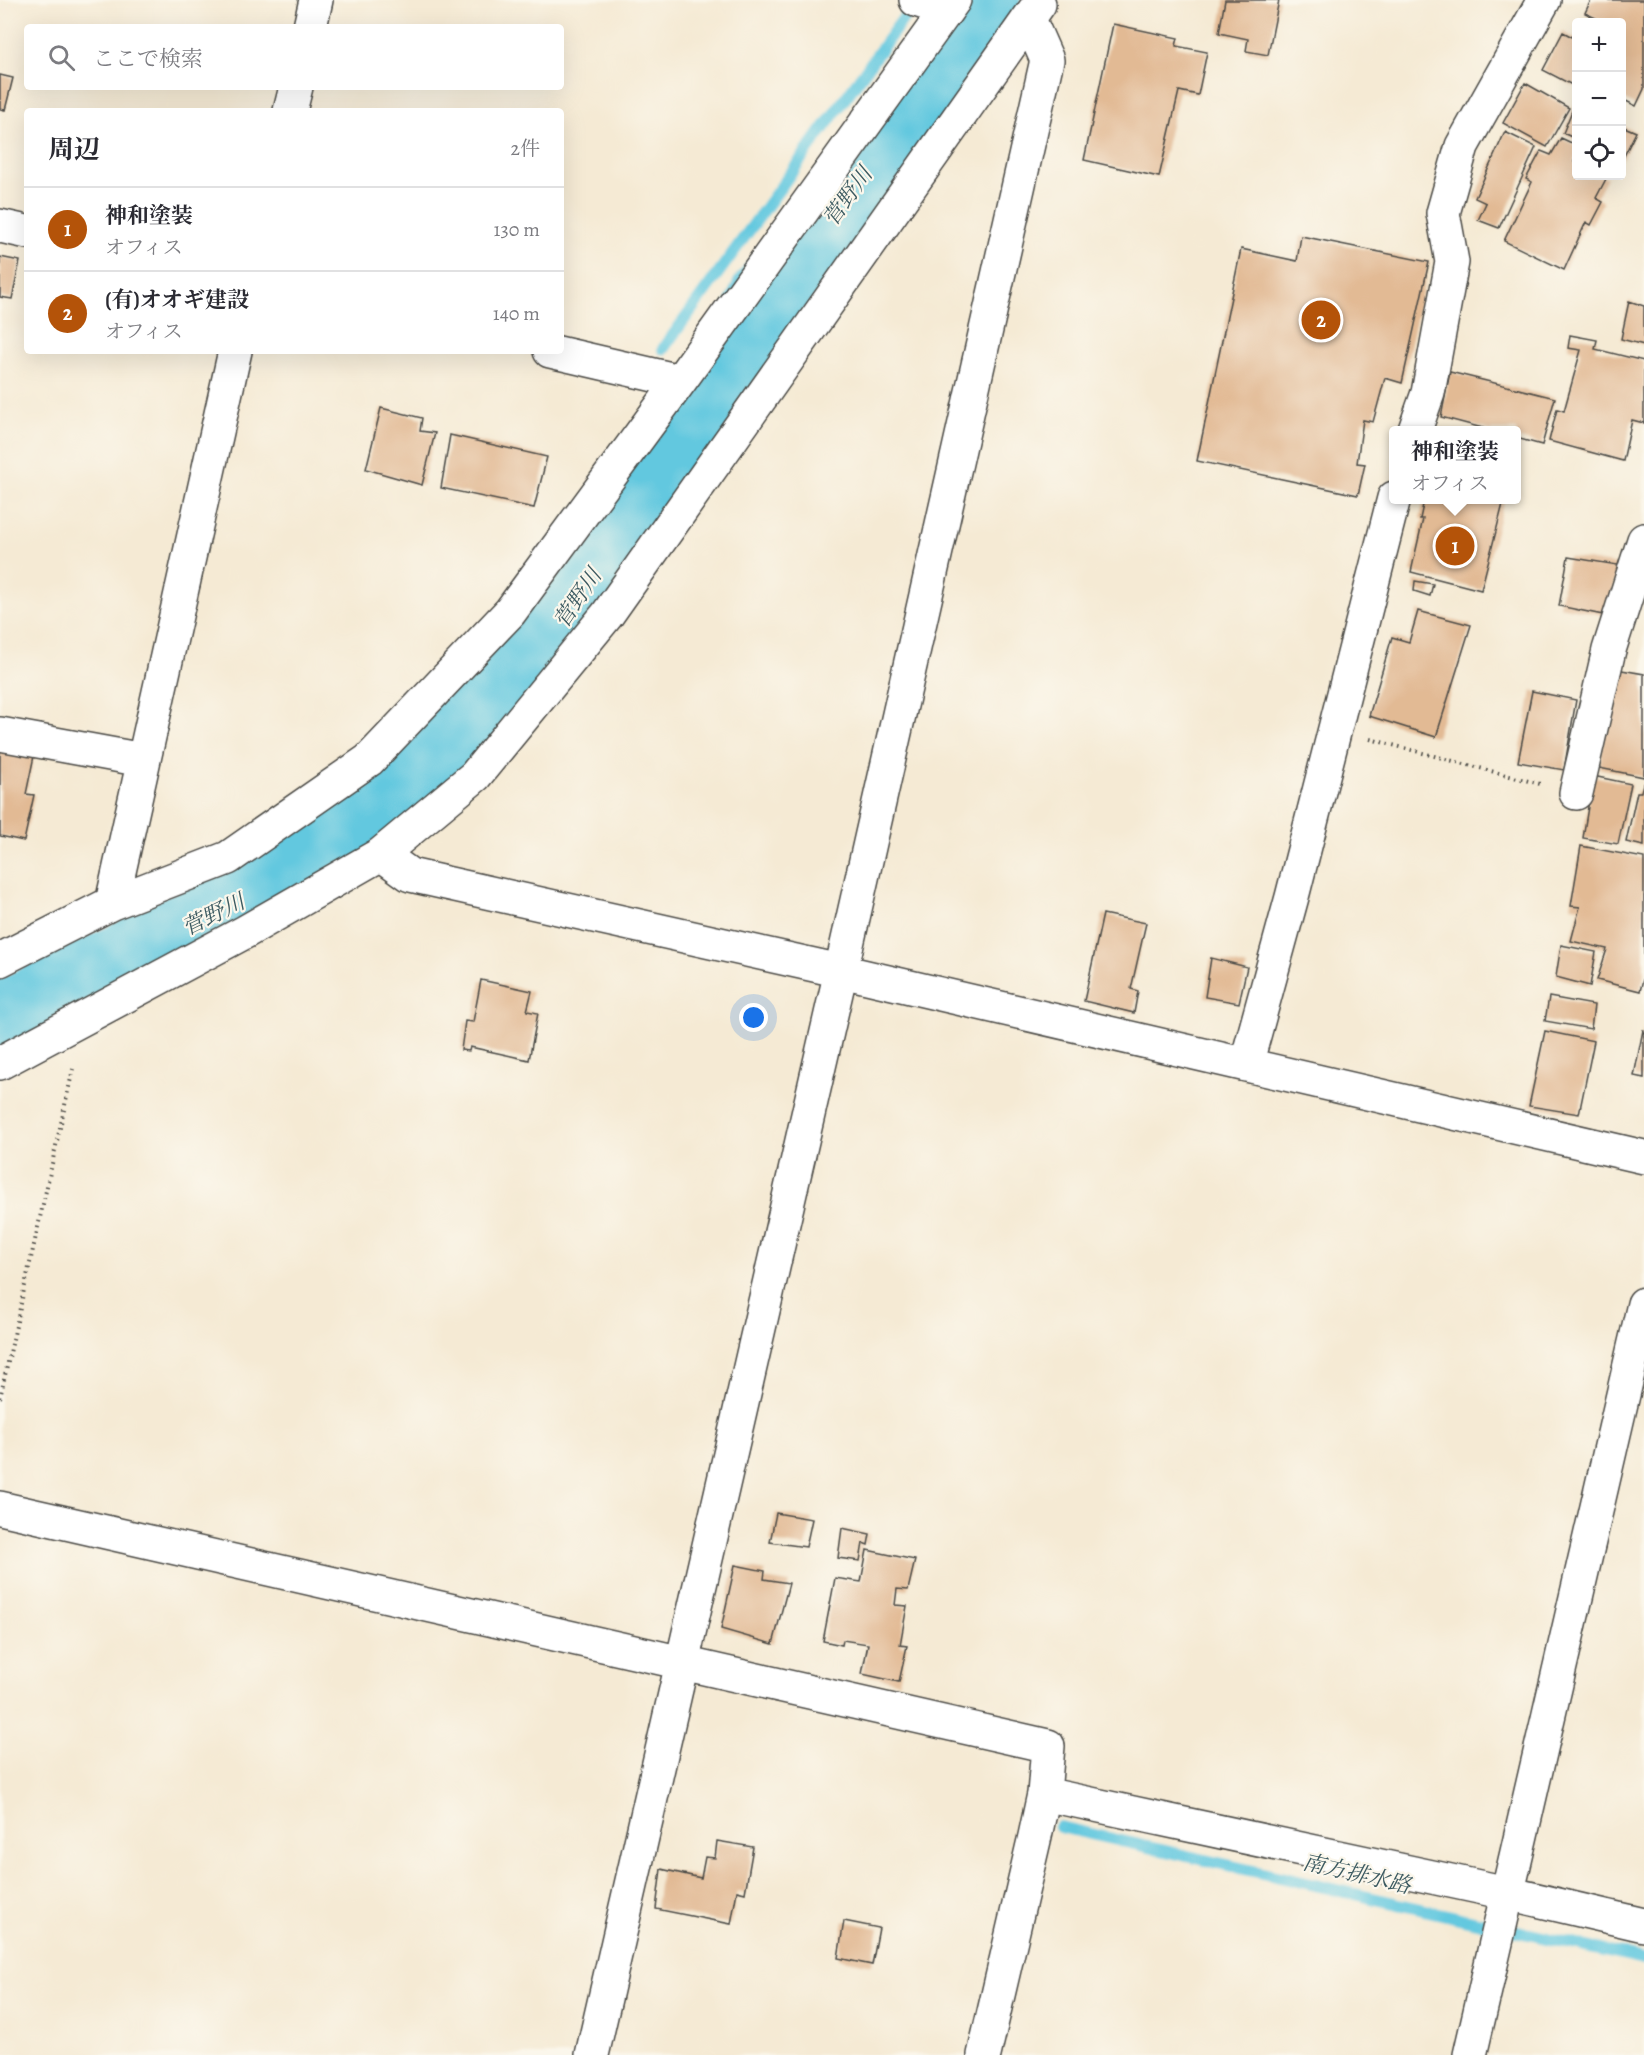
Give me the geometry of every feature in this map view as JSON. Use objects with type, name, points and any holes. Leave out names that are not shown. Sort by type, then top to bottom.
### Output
[{"type":"street","points":[[311,24],[316,0]]},
{"type":"street","points":[[1416,426],[1428,393],[1452,262],[1443,213],[1462,146],[1545,0]]},
{"type":"street","points":[[0,960],[112,903],[228,858],[369,760],[510,612],[680,381],[940,5]]},
{"type":"street","points":[[0,1063],[245,932],[381,855],[475,776],[607,615],[1035,9]]},
{"type":"street","points":[[592,2055],[1047,60],[1035,9]]},
{"type":"street","points":[[291,108],[295,90]]},
{"type":"street","points":[[0,226],[24,231]]},
{"type":"street","points":[[112,903],[235,354]]},
{"type":"street","points":[[563,354],[680,381]]},
{"type":"street","points":[[1246,1065],[1392,504]]},
{"type":"street","points":[[1576,793],[1609,650],[1644,540]]},
{"type":"street","points":[[0,734],[143,760]]},
{"type":"street","points":[[381,855],[410,875],[841,971],[1644,1158]]},
{"type":"street","points":[[1470,2055],[1644,1304]]},
{"type":"street","points":[[0,1508],[1048,1746],[1044,1794],[984,2055]]},
{"type":"street","points":[[1044,1794],[1506,1896],[1644,1924]]},
{"type":"path","points":[[1335,730],[1576,793]]},
{"type":"path","points":[[0,1398],[73,1068],[52,1035]]},
{"type":"building","points":[[1225,0],[1279,0],[1268,55],[1246,51],[1248,39],[1219,33]]},
{"type":"building","points":[[1591,0],[1643,0],[1644,89],[1636,106],[1626,101],[1626,18],[1596,18],[1585,13]]},
{"type":"building","points":[[1113,24],[1178,38],[1176,46],[1207,52],[1198,95],[1179,91],[1159,177],[1084,160]]},
{"type":"building","points":[[1563,32],[1572,37],[1572,85],[1543,70]]},
{"type":"building","points":[[0,75],[13,78],[5,110],[0,109]]},
{"type":"building","points":[[1525,83],[1569,108],[1547,147],[1503,123]]},
{"type":"building","points":[[1572,111],[1572,137],[1563,133]]},
{"type":"building","points":[[1626,128],[1636,132],[1626,152]]},
{"type":"building","points":[[1505,132],[1536,147],[1499,228],[1478,220],[1486,203],[1475,198]]},
{"type":"building","points":[[1561,138],[1572,143],[1572,180],[1605,180],[1596,198],[1603,202],[1591,225],[1586,222],[1564,270],[1504,241],[1532,182],[1526,179],[1541,151],[1551,155]]},
{"type":"building","points":[[1301,236],[1429,262],[1402,383],[1385,378],[1373,422],[1363,420],[1357,463],[1365,464],[1358,495],[1197,461],[1241,249],[1297,261]]},
{"type":"building","points":[[0,257],[20,261],[12,299],[0,297]]},
{"type":"building","points":[[1629,301],[1644,306],[1644,345],[1621,339]]},
{"type":"building","points":[[1570,335],[1597,340],[1595,349],[1644,361],[1644,423],[1632,420],[1623,461],[1549,441],[1557,409],[1564,411],[1581,350],[1568,348]]},
{"type":"building","points":[[1450,372],[1555,398],[1542,445],[1521,439],[1521,426],[1475,426],[1441,417]]},
{"type":"building","points":[[381,408],[422,418],[420,431],[435,433],[422,485],[366,469]]},
{"type":"building","points":[[450,435],[547,457],[534,508],[441,488]]},
{"type":"building","points":[[1423,504],[1503,504],[1481,590],[1411,572],[1423,519],[1420,519]]},
{"type":"building","points":[[1568,557],[1618,565],[1608,616],[1559,606]]},
{"type":"building","points":[[1415,581],[1433,584],[1430,596],[1414,591]]},
{"type":"building","points":[[1418,611],[1471,625],[1436,737],[1369,716],[1392,637],[1409,642]]},
{"type":"building","points":[[1616,669],[1644,674],[1644,777],[1599,768]]},
{"type":"building","points":[[1532,691],[1576,700],[1564,770],[1518,762]]},
{"type":"building","points":[[0,750],[34,756],[26,794],[34,795],[24,841],[0,836]]},
{"type":"building","points":[[1593,776],[1631,784],[1618,844],[1583,838]]},
{"type":"building","points":[[1643,784],[1644,846],[1626,842],[1637,792],[1641,792]]},
{"type":"building","points":[[1581,846],[1644,858],[1644,976],[1640,991],[1597,980],[1607,949],[1571,941],[1580,907],[1571,906]]},
{"type":"building","points":[[1103,914],[1146,923],[1131,989],[1138,991],[1134,1013],[1084,1001]]},
{"type":"building","points":[[1561,945],[1596,952],[1590,986],[1556,977]]},
{"type":"building","points":[[1211,958],[1247,967],[1239,1003],[1205,997]]},
{"type":"building","points":[[481,980],[532,991],[527,1011],[538,1013],[529,1060],[470,1047],[469,1051],[461,1050],[465,1021],[473,1022]]},
{"type":"building","points":[[1549,997],[1594,1005],[1591,1029],[1545,1021]]},
{"type":"building","points":[[1644,1030],[1644,1078],[1634,1076]]},
{"type":"building","points":[[1545,1031],[1594,1041],[1579,1114],[1529,1106]]},
{"type":"building","points":[[776,1513],[812,1519],[806,1547],[770,1542]]},
{"type":"building","points":[[842,1528],[870,1534],[868,1545],[863,1543],[860,1561],[838,1558]]},
{"type":"building","points":[[867,1550],[915,1560],[908,1590],[897,1589],[895,1605],[907,1606],[900,1645],[907,1646],[899,1682],[862,1674],[868,1644],[843,1640],[842,1645],[823,1641],[835,1578],[861,1582]]},
{"type":"building","points":[[735,1565],[765,1571],[764,1579],[789,1583],[773,1644],[721,1629]]},
{"type":"building","points":[[717,1841],[753,1847],[745,1893],[737,1891],[731,1924],[656,1909],[661,1869],[701,1878],[705,1857],[715,1858]]},
{"type":"building","points":[[844,1921],[879,1928],[872,1965],[838,1958]]},
{"type":"waterway","name":"菅野川","points":[[0,1020],[265,888],[506,691],[560,625],[749,340],[768,295],[841,207],[983,0]]},
{"type":"waterway","points":[[663,349],[916,1]]},
{"type":"waterway","name":"南方排水路","points":[[1060,1827],[1644,1960]]},
{"type":"place","name":"(有)オオギ建設","points":[[1321,320]]},
{"type":"place","name":"神和塗装","points":[[1455,546]]}]
